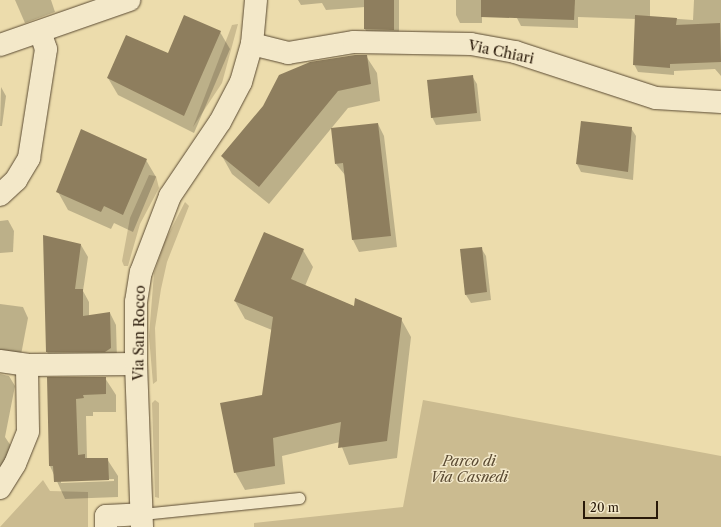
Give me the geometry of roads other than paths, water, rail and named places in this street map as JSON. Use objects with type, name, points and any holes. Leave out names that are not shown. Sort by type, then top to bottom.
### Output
[{"type":"street","points":[[0,45],[129,0]]},
{"type":"street","name":"Via San Rocco","points":[[142,521],[136,364],[136,302],[149,243],[170,196],[232,102],[252,44],[256,0]]},
{"type":"street","points":[[0,195],[16,180],[29,158],[46,49],[40,32]]},
{"type":"street","name":"Via Chiari","points":[[252,44],[288,53],[354,42],[471,44],[515,52],[656,98],[721,102]]},
{"type":"street","points":[[0,361],[27,366],[136,364]]},
{"type":"street","points":[[0,488],[15,464],[28,431],[27,366]]},
{"type":"street","points":[[106,527],[106,516],[142,521]]},
{"type":"lane","points":[[142,521],[299,498]]},
{"type":"park label","name":"Parco di Via Casnedi","points":[[469,470]]}]
